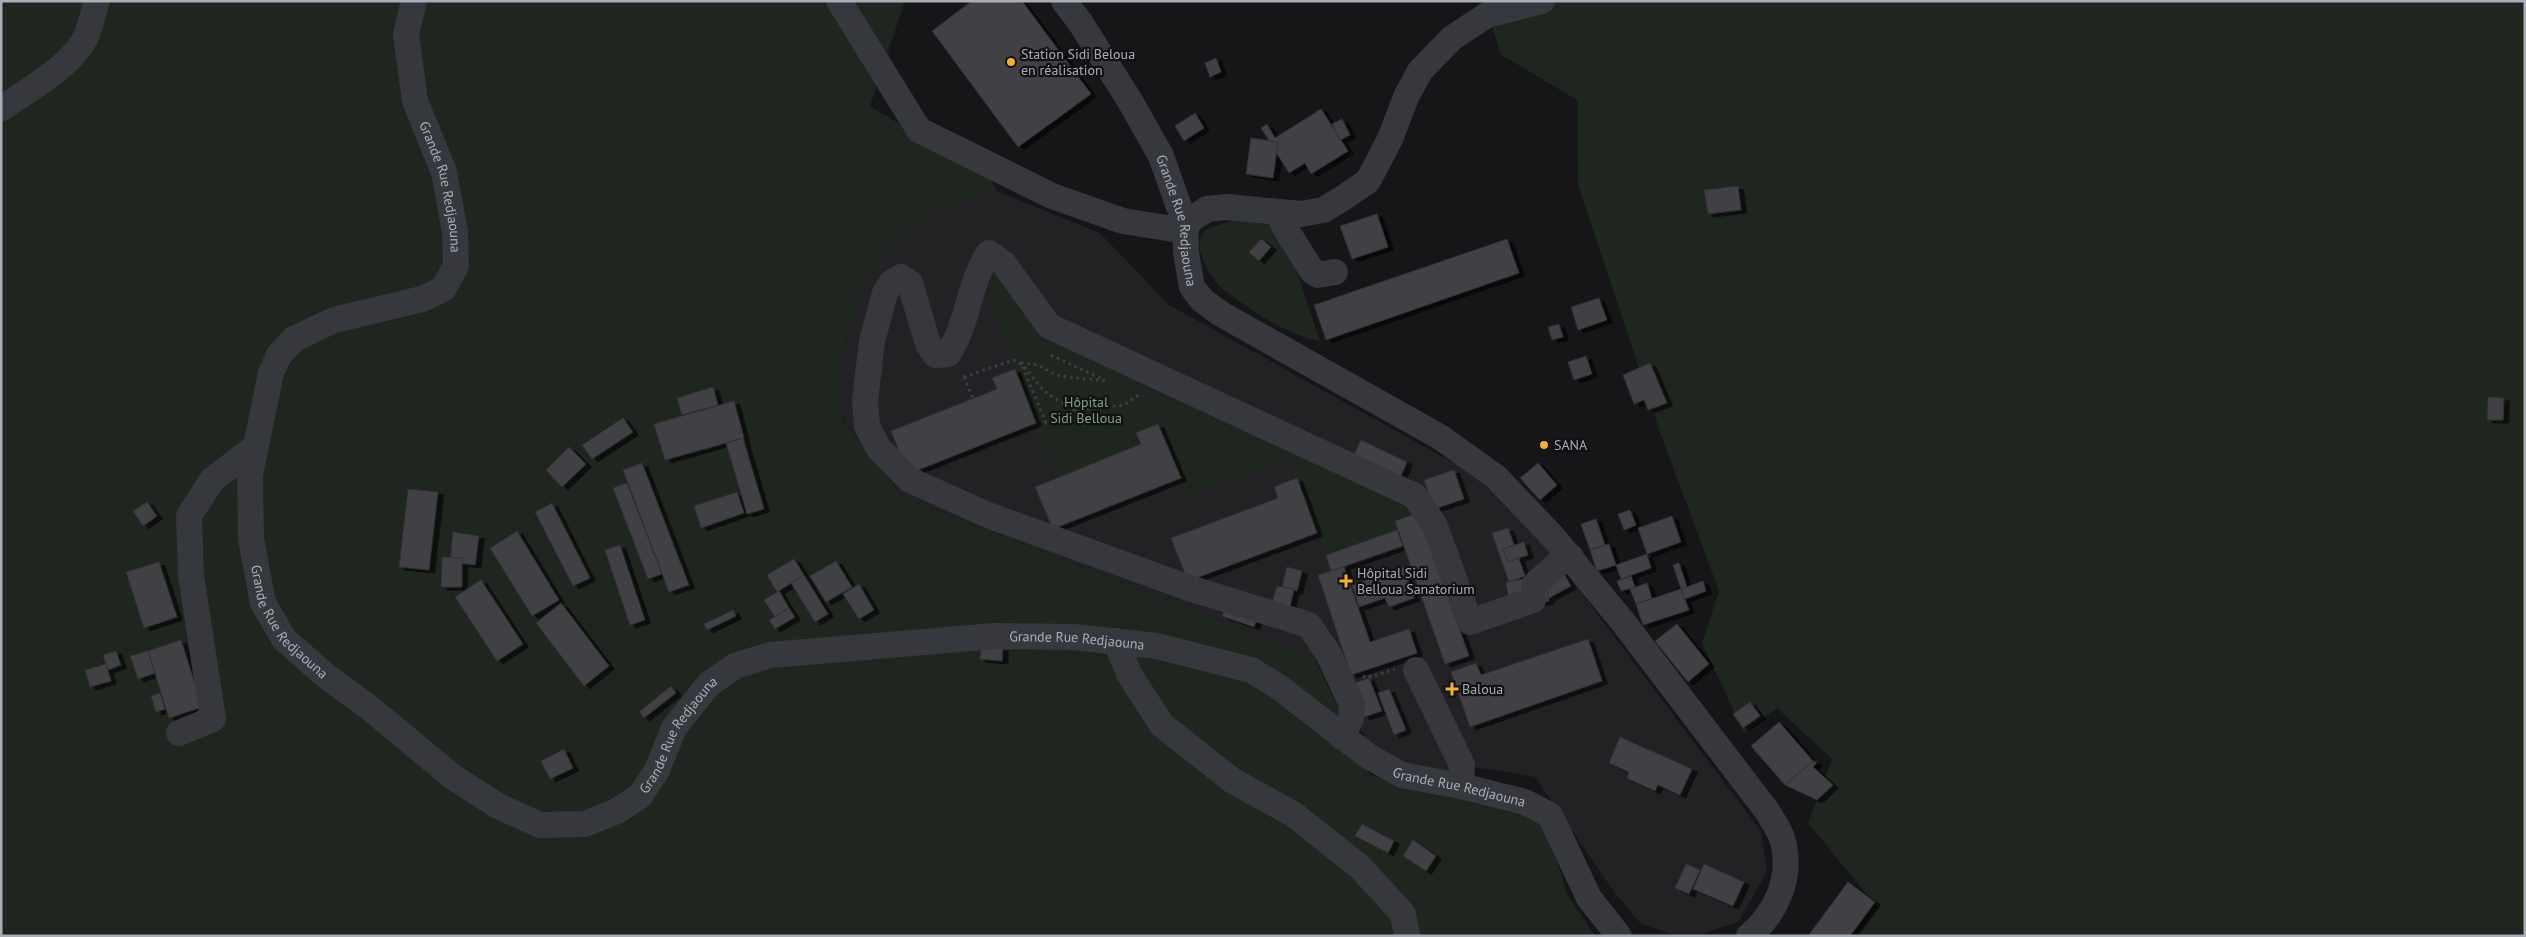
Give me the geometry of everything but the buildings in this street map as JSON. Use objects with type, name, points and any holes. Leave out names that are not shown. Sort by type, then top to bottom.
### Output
[{"type":"street","points":[[1,109],[70,58],[83,43],[97,1]]},
{"type":"street","name":"Grande Rue Redjaouna","points":[[414,1],[406,34],[415,101],[444,172],[455,232],[456,266],[443,289],[422,299],[334,320],[294,339],[279,355],[271,373],[250,475],[250,539],[263,603],[284,639],[326,676],[371,709],[453,777],[498,806],[540,825],[585,824],[617,811],[640,796],[657,770],[674,728],[709,684],[735,666],[770,655],[995,636],[1073,637],[1157,646],[1251,670],[1279,687],[1368,756],[1402,775],[1461,786],[1525,802],[1550,815],[1589,898],[1620,936]]},
{"type":"street","points":[[839,1],[919,130],[1052,196],[1123,221],[1186,228],[1207,209],[1227,207],[1301,214],[1323,210],[1368,181],[1390,139],[1406,96],[1420,70],[1452,38],[1487,15],[1542,1]]},
{"type":"street","name":"Grande Rue Redjaouna","points":[[1064,1],[1080,22],[1125,93],[1161,156],[1186,228],[1186,253],[1192,286],[1202,300],[1220,314],[1440,437],[1496,477],[1570,557],[1623,622],[1777,827],[1784,846],[1782,890],[1768,916],[1749,936]]},
{"type":"street","points":[[1279,213],[1284,226],[1304,255],[1312,271],[1318,275],[1335,272]]},
{"type":"street","points":[[1342,737],[1351,718],[1352,705],[1328,652],[1309,625],[1189,588],[988,515],[910,480],[879,449],[867,426],[865,402],[872,341],[884,293],[892,282],[901,277],[910,283],[928,344],[936,355],[948,354],[958,339],[979,267],[989,253],[1004,264],[1049,326],[1414,496],[1434,524],[1470,622],[1533,593],[1559,563],[1570,557]]},
{"type":"street","points":[[179,734],[213,719],[191,575],[189,516],[212,480],[256,446]]},
{"type":"street","points":[[1116,641],[1129,674],[1162,726],[1233,781],[1293,814],[1360,867],[1403,914],[1408,936]]},
{"type":"street","points":[[1405,665],[1462,765],[1461,786]]},
{"type":"path","points":[[948,354],[964,377],[973,399]]},
{"type":"path","points":[[964,377],[1013,360],[1038,365],[1062,376],[1115,382]]},
{"type":"path","points":[[1021,363],[1046,423],[1074,410],[1124,405],[1140,396],[1145,383],[1168,381]]},
{"type":"path","points":[[1021,363],[1030,376],[1046,392],[1074,410]]},
{"type":"path","points":[[1368,675],[1371,677],[1405,665]]},
{"type":"shaded area","name":"Hôpital Sidi Belloua Sanatorium","points":[[997,191],[1100,233],[1169,305],[1490,483],[1559,563],[1761,831],[1767,872],[1738,922],[1695,936],[1679,936],[1641,924],[1612,889],[1535,777],[1462,765],[1449,774],[1404,765],[1372,747],[1314,657],[904,498],[842,418],[842,356],[862,285],[900,232],[945,206]]},
{"type":"green space","points":[[1,1],[905,1],[870,106],[990,178],[997,191],[945,206],[900,232],[862,285],[842,356],[842,419],[904,498],[1314,657],[1370,775],[1544,819],[1567,894],[1595,936],[1,936]]},
{"type":"green space","points":[[1485,1],[2525,1],[2525,936],[1856,936],[1877,907],[1808,823],[1832,759],[1777,708],[1744,733],[1702,643],[1719,591],[1661,435],[1578,184],[1577,100],[1500,54]]},
{"type":"green space","points":[[1240,218],[1276,221],[1294,263],[1320,341],[1293,333],[1268,320],[1221,288],[1209,272],[1200,252],[1201,235],[1206,229]]},
{"type":"green space","name":"Hôpital Sidi Belloua","points":[[995,276],[1125,371],[1131,383],[1145,390],[1158,422],[1153,392],[1410,501],[1416,511],[1395,521],[1397,530],[1326,555],[1297,478],[1286,462],[1188,495],[1158,424],[1137,433],[1141,444],[1054,479],[989,297]]},
{"type":"place","name":"Station Sidi Beloua en réalisation","points":[[1011,62]]},
{"type":"place","name":"SANA","points":[[1544,445]]},
{"type":"place","name":"Hôpital Sidi Belloua Sanatorium","points":[[1346,581]]},
{"type":"place","name":"Baloua","points":[[1452,689]]}]
